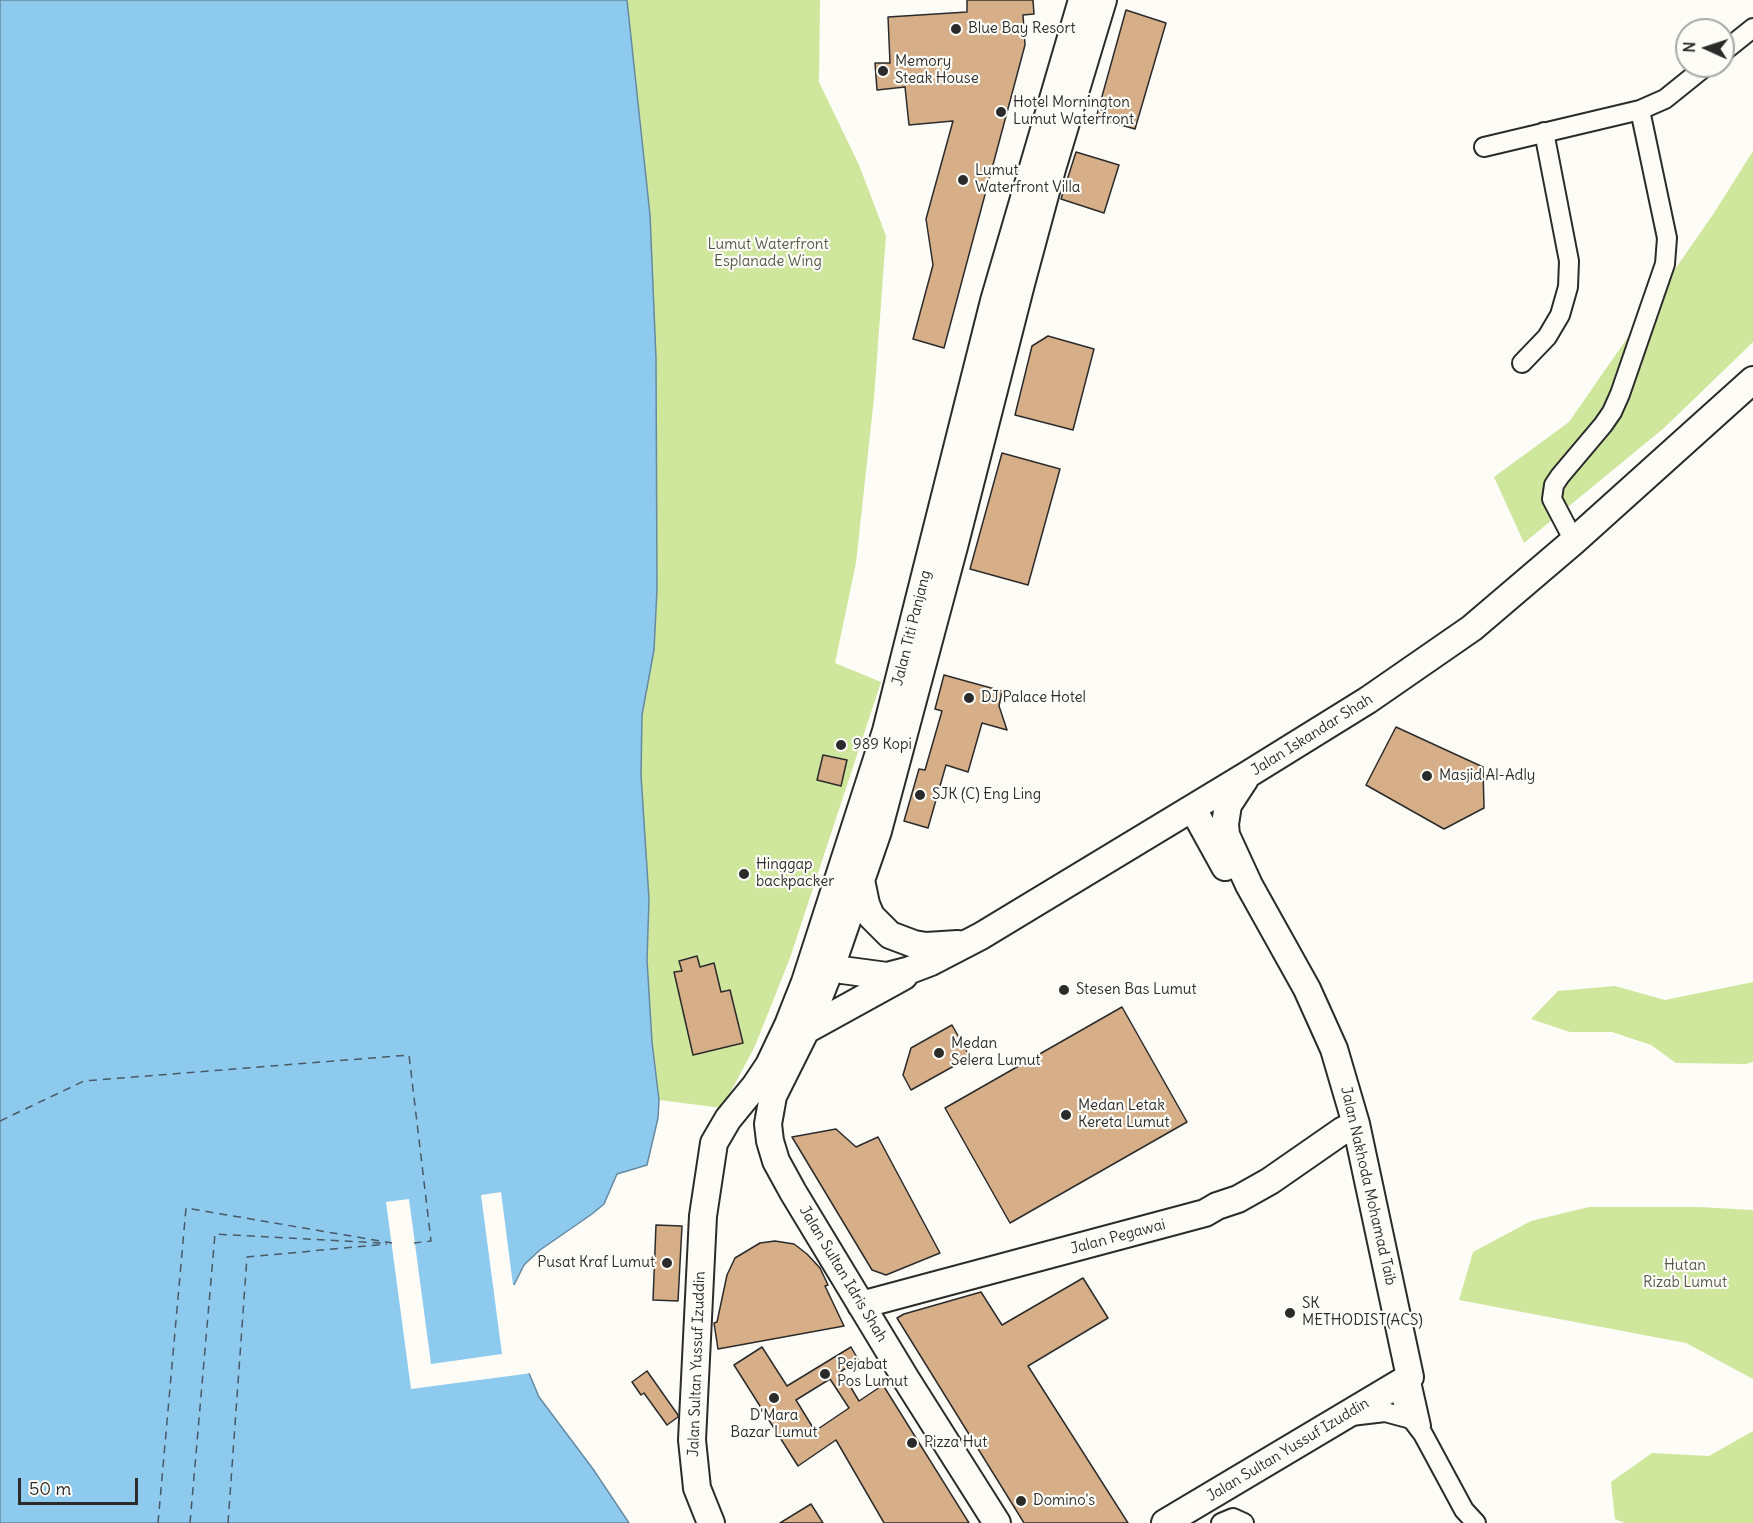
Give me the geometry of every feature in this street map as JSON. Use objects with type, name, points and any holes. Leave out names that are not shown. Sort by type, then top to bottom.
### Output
[{"type":"street","name":"Jalan Titi Panjang","points":[[702,1237],[714,1143],[769,1065],[822,963],[861,880],[878,831],[903,738],[972,433],[994,301],[1082,0]]},
{"type":"street","name":"Jalan Titi Panjang","points":[[783,1075],[806,1030],[822,963],[886,731],[972,433],[1102,0]]},
{"type":"street","points":[[1735,42],[1753,28]]},
{"type":"street","points":[[1484,147],[1640,110],[1665,99],[1691,78]]},
{"type":"street","points":[[1574,541],[1552,499],[1554,485],[1612,412],[1665,264],[1666,237],[1640,110]]},
{"type":"street","points":[[1522,363],[1547,337],[1560,315],[1568,286],[1569,261],[1544,132]]},
{"type":"street","name":"Jalan Iskandar Shah","points":[[822,963],[863,974],[887,976],[931,962],[967,944],[1193,809],[1434,655],[1472,628],[1574,541],[1753,380]]},
{"type":"street","name":"Jalan Nakhoda Mohamad Taib","points":[[1247,775],[1228,805],[1226,835],[1244,875],[1307,989],[1334,1049],[1404,1380]]},
{"type":"street","name":"Jalan Nakhoda Mohamad Taib","points":[[1193,809],[1295,996],[1312,1032],[1349,1127]]},
{"type":"street","points":[[1154,833],[1187,835],[1202,841],[1217,852]]},
{"type":"street","points":[[861,880],[871,916],[890,935],[914,945],[967,944]]},
{"type":"street","points":[[806,1030],[931,962]]},
{"type":"street","name":"Jalan Sultan Idris Shah","points":[[783,1075],[769,1110],[770,1141],[776,1161],[861,1305],[997,1523]]},
{"type":"street","name":"Jalan Pegawai","points":[[861,1305],[1205,1213],[1217,1206],[1239,1199],[1270,1181],[1349,1127]]},
{"type":"street","points":[[719,1133],[746,1129],[770,1141]]},
{"type":"street","name":"Jalan Sultan Yussuf Izuddin","points":[[702,1237],[692,1448],[698,1488],[711,1523]]},
{"type":"street","points":[[1404,1380],[1402,1401],[1423,1434],[1464,1510],[1476,1523]]},
{"type":"street","points":[[1404,1380],[1423,1434]]},
{"type":"street","name":"Jalan Sultan Yussuf Izuddin","points":[[1165,1523],[1404,1380]]},
{"type":"street","points":[[1341,1418],[1384,1412],[1412,1419]]},
{"type":"street","points":[[1221,1523],[1233,1518],[1244,1523]]},
{"type":"green space","name":"Lumut Waterfront Esplanade Wing","points":[[627,0],[820,0],[819,82],[859,165],[886,236],[874,398],[856,563],[835,663],[881,682],[790,958],[755,1046],[722,1108],[659,1100],[652,1042],[647,960],[649,899],[641,775],[642,715],[654,650],[657,589],[656,358],[650,215]]},
{"type":"green space","points":[[1753,151],[1753,342],[1664,428],[1524,543],[1494,477],[1569,422],[1714,213]]},
{"type":"green space","points":[[1753,982],[1753,1062],[1746,1064],[1676,1063],[1651,1045],[1612,1032],[1570,1032],[1531,1019],[1558,991],[1615,986],[1665,1000]]},
{"type":"green space","name":"Hutan Rizab Lumut","points":[[1589,1207],[1699,1207],[1753,1210],[1753,1379],[1686,1343],[1459,1300],[1473,1252],[1531,1221]]},
{"type":"green space","points":[[1753,1431],[1753,1523],[1625,1523],[1615,1519],[1611,1482],[1652,1453],[1709,1456]]},
{"type":"water","points":[[0,0],[627,0],[650,215],[656,358],[657,589],[654,650],[642,715],[641,775],[649,899],[647,960],[652,1042],[659,1100],[658,1118],[647,1165],[617,1174],[604,1204],[540,1250],[524,1265],[514,1285],[523,1359],[539,1397],[593,1469],[629,1523],[0,1523]]},
{"type":"pier","points":[[501,1192],[513,1285],[517,1285],[526,1358],[532,1373],[411,1389],[386,1202],[409,1199],[431,1364],[502,1354],[481,1195]]},
{"type":"building","name":"Lumut Waterfront Villa","points":[[967,0],[1033,0],[1034,14],[1023,15],[1025,45],[944,348],[913,339],[933,265],[926,219],[953,121],[909,125],[905,87],[877,90],[875,63],[890,63],[888,17],[967,12]]},
{"type":"building","points":[[1126,10],[1166,23],[1135,129],[1096,118]]},
{"type":"building","points":[[1076,152],[1119,165],[1104,213],[1061,199]]},
{"type":"building","points":[[1048,336],[1094,349],[1073,430],[1015,415],[1032,346]]},
{"type":"building","points":[[1002,453],[1060,469],[1028,585],[970,569]]},
{"type":"building","points":[[944,675],[1002,691],[999,706],[1007,730],[982,723],[968,772],[946,765],[928,828],[904,821],[919,769],[925,770],[942,711],[935,709]]},
{"type":"building","name":"Masjid Al-Adly","points":[[1396,727],[1483,767],[1484,808],[1444,829],[1366,785]]},
{"type":"building","points":[[823,755],[847,760],[841,786],[817,780]]},
{"type":"building","points":[[697,956],[700,967],[714,963],[721,992],[730,990],[743,1043],[693,1055],[674,972],[682,971],[679,961]]},
{"type":"building","name":"Medan Letak Kereta Lumut","points":[[1122,1007],[1187,1122],[1010,1223],[945,1108]]},
{"type":"building","name":"Medan Selera Lumut","points":[[952,1025],[970,1057],[911,1090],[903,1075],[911,1048]]},
{"type":"building","points":[[836,1129],[856,1147],[878,1137],[940,1253],[886,1275],[872,1270],[792,1137]]},
{"type":"building","name":"Pusat Kraf Lumut","points":[[656,1225],[682,1226],[678,1301],[653,1300]]},
{"type":"building","points":[[775,1241],[794,1244],[820,1268],[828,1285],[825,1286],[844,1326],[718,1349],[714,1323],[717,1322],[727,1275],[735,1258],[760,1243]]},
{"type":"building","points":[[1083,1278],[1108,1318],[1028,1366],[1128,1523],[1024,1523],[897,1318],[981,1292],[1002,1325]]},
{"type":"building","points":[[762,1347],[787,1386],[851,1347],[859,1361],[841,1371],[859,1401],[883,1385],[969,1523],[884,1523],[836,1440],[798,1466],[734,1365]],"holes":[[[830,1379],[849,1408],[815,1431],[796,1400]]]},
{"type":"building","points":[[647,1371],[678,1415],[667,1425],[644,1393],[641,1395],[632,1382]]},
{"type":"building","points":[[811,1504],[823,1523],[780,1523]]},
{"type":"ferry route","points":[[0,1121],[84,1081],[409,1055],[431,1241],[414,1243]]},
{"type":"ferry route","points":[[158,1523],[186,1208],[392,1243]]},
{"type":"ferry route","points":[[190,1523],[215,1234],[382,1243]]},
{"type":"ferry route","points":[[228,1523],[247,1257],[387,1244]]},
{"type":"place","name":"Blue Bay Resort","points":[[956,29]]},
{"type":"place","name":"Memory Steak House","points":[[883,71]]},
{"type":"place","name":"Hotel Mornington Lumut Waterfront","points":[[1001,112]]},
{"type":"place","name":"Lumut Waterfront Villa","points":[[963,180]]},
{"type":"place","name":"DJ Palace Hotel","points":[[969,698]]},
{"type":"place","name":"989 Kopi","points":[[841,745]]},
{"type":"place","name":"Masjid Al-Adly","points":[[1427,776]]},
{"type":"place","name":"SJK (C) Eng Ling","points":[[920,795]]},
{"type":"place","name":"Hinggap backpacker","points":[[744,874]]},
{"type":"place","name":"Stesen Bas Lumut","points":[[1064,990]]},
{"type":"place","name":"Medan Selera Lumut","points":[[939,1053]]},
{"type":"place","name":"Medan Letak Kereta Lumut","points":[[1066,1115]]},
{"type":"place","name":"Pusat Kraf Lumut","points":[[667,1263]]},
{"type":"place","name":"SK METHODIST(ACS)","points":[[1290,1313]]},
{"type":"place","name":"Pejabat Pos Lumut","points":[[825,1374]]},
{"type":"place","name":"D'Mara Bazar Lumut","points":[[774,1398]]},
{"type":"place","name":"Pizza Hut","points":[[912,1443]]},
{"type":"place","name":"Domino's","points":[[1021,1501]]}]
